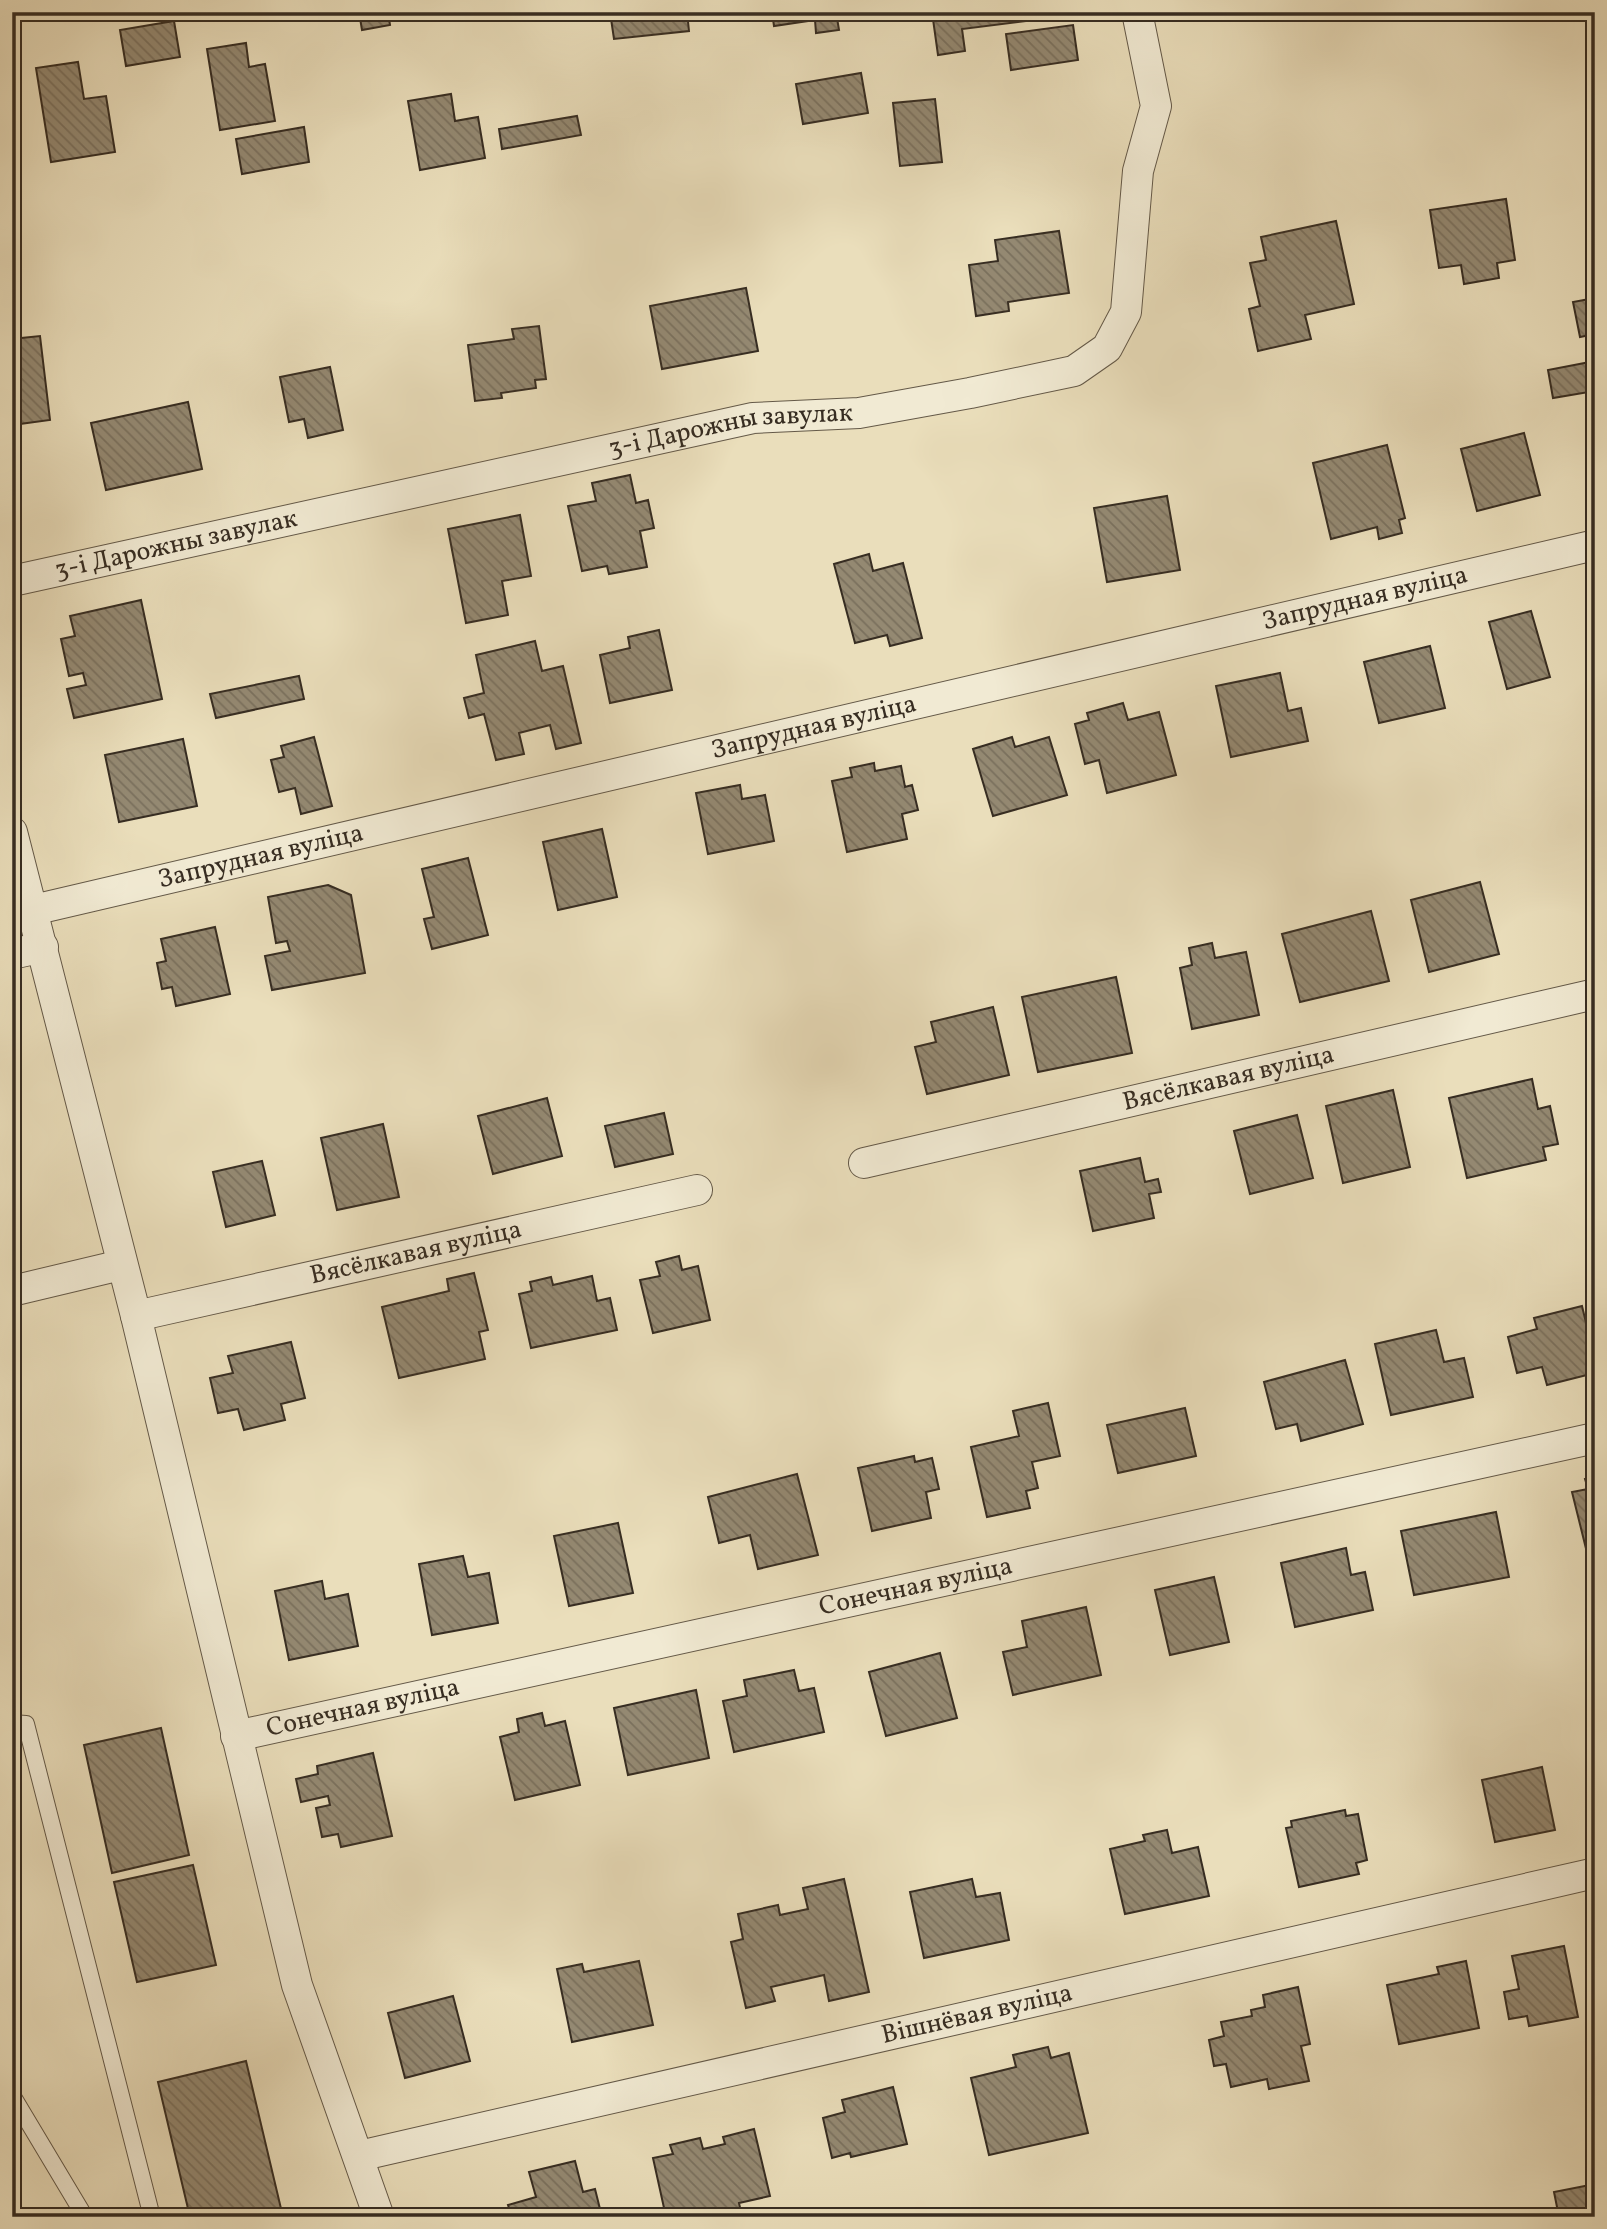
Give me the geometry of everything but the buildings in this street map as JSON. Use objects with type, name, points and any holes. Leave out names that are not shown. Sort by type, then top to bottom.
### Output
[{"type":"street","name":"3-і Дарожны завулак","points":[[12,581],[752,418],[859,413],[1074,371],[1107,348],[1126,312],[1130,290],[1138,171],[1156,106],[1137,12]]},
{"type":"street","name":"Запрудная вуліца","points":[[33,910],[1595,545]]},
{"type":"street","points":[[12,832],[136,1316],[297,1985],[379,2217]]},
{"type":"street","points":[[12,954],[43,947]]},
{"type":"street","name":"Вясёлкавая вуліца","points":[[864,1163],[1595,993]]},
{"type":"street","name":"Вясёлкавая вуліца","points":[[136,1316],[696,1190]]},
{"type":"street","points":[[12,1291],[121,1265]]},
{"type":"street","name":"Сонечная вуліца","points":[[236,1736],[1595,1438]]},
{"type":"street","name":"Вішнёвая вуліца","points":[[359,2156],[1595,1873]]},
{"type":"lane","points":[[12,1723],[26,1724],[152,2217]]},
{"type":"lane","points":[[12,2095],[85,2217]]}]
